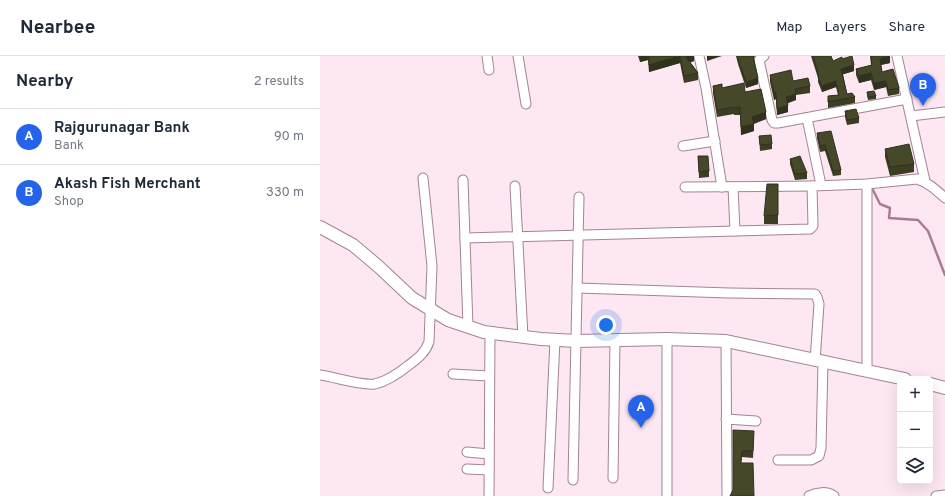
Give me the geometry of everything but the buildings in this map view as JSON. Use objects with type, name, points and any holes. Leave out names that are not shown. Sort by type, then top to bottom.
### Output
[{"type":"street","points":[[487,56],[489,70]]},
{"type":"street","points":[[518,56],[526,104]]},
{"type":"street","points":[[699,56],[722,187]]},
{"type":"street","points":[[764,56],[759,60],[772,120],[774,123],[907,99]]},
{"type":"street","points":[[897,56],[925,181]]},
{"type":"street","points":[[911,116],[945,112]]},
{"type":"street","points":[[465,238],[810,229],[813,226],[816,186],[807,118]]},
{"type":"street","points":[[683,146],[714,141]]},
{"type":"street","points":[[320,375],[373,384],[386,380],[400,372],[423,353],[426,348],[428,342],[432,266],[423,178]]},
{"type":"street","points":[[685,187],[816,186],[868,184],[917,179],[925,181],[945,198]]},
{"type":"street","points":[[463,180],[468,327]]},
{"type":"street","points":[[868,184],[868,371]]},
{"type":"street","points":[[515,186],[523,337]]},
{"type":"street","points":[[733,186],[735,232]]},
{"type":"street","points":[[572,480],[579,197]]},
{"type":"street","points":[[320,227],[353,245],[412,298],[448,320],[468,327],[523,337],[555,340],[615,341],[668,339],[726,341],[819,362],[897,377]]},
{"type":"street","points":[[577,288],[729,294],[815,294],[818,297],[819,304],[821,448],[819,456],[811,460],[778,460]]},
{"type":"street","points":[[489,496],[490,332]]},
{"type":"street","points":[[667,496],[668,339]]},
{"type":"street","points":[[548,488],[555,340]]},
{"type":"street","points":[[613,478],[615,341]]},
{"type":"street","points":[[726,341],[727,496]]},
{"type":"street","points":[[453,374],[489,376]]},
{"type":"street","points":[[933,385],[945,388]]},
{"type":"street","points":[[726,419],[756,421]]},
{"type":"street","points":[[467,452],[489,454]]},
{"type":"street","points":[[467,469],[489,470]]},
{"type":"street","points":[[810,496],[820,493],[830,493],[834,496]]},
{"type":"street","points":[[936,496],[945,495]]},
{"type":"waterway","points":[[873,190],[880,204],[890,208],[889,218],[918,220],[928,231],[945,275]]},
{"type":"place","name":"Akash Fish Merchant","points":[[923,106]]},
{"type":"place","name":"Rajgurunagar Bank","points":[[641,428]]}]
